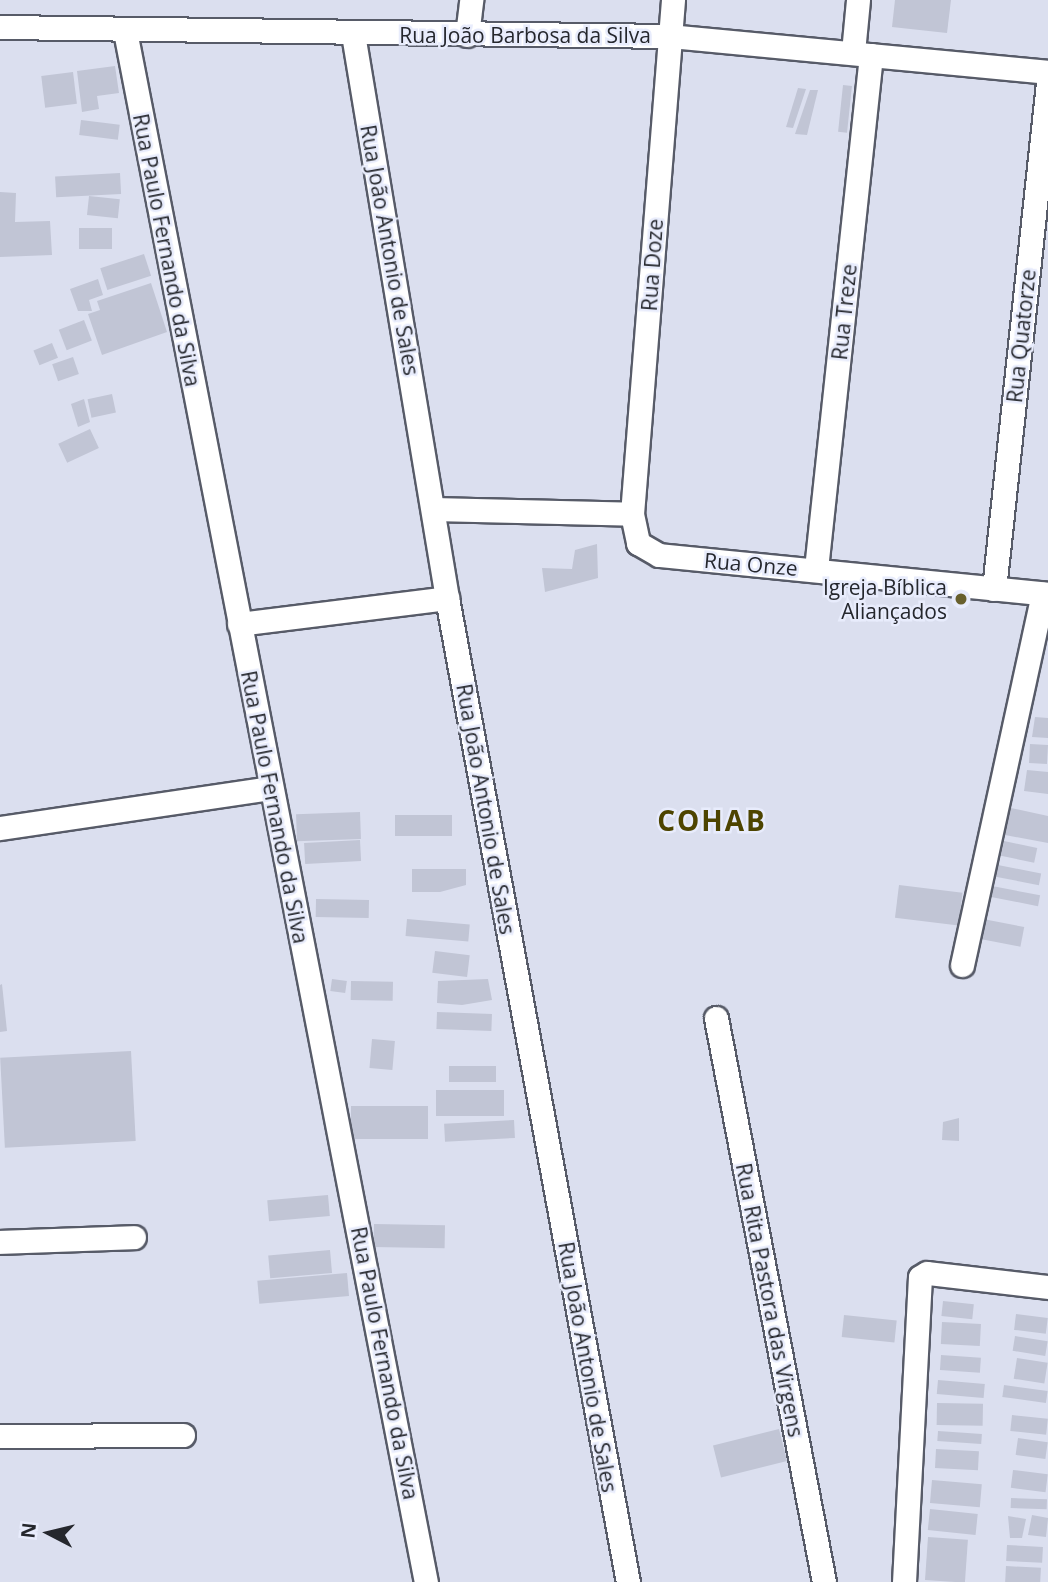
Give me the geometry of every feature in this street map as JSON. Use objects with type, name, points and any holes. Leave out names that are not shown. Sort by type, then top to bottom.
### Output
[{"type":"street","points":[[467,36],[471,0]]},
{"type":"street","name":"Rua Doze","points":[[632,522],[673,0]]},
{"type":"street","name":"Rua Treze","points":[[816,569],[862,53],[858,0]]},
{"type":"street","name":"Rua João Barbosa da Silva","points":[[0,27],[467,36],[669,36],[1048,72]]},
{"type":"street","name":"Rua Paulo Fernando da Silva","points":[[125,31],[270,788],[339,1120],[426,1582]]},
{"type":"street","name":"Rua João Antonio de Sales","points":[[353,34],[447,598],[628,1582]]},
{"type":"street","name":"Rua Quatorze","points":[[994,589],[1048,83]]},
{"type":"street","points":[[434,509],[632,522]]},
{"type":"street","name":"Rua Onze","points":[[632,522],[638,543],[659,555],[1046,594]]},
{"type":"street","points":[[962,965],[1046,594]]},
{"type":"street","points":[[239,624],[447,598]]},
{"type":"street","points":[[0,828],[270,788]]},
{"type":"street","name":"Rua Rita Pastora das Virgens","points":[[716,1018],[824,1582]]},
{"type":"street","points":[[0,1242],[134,1237]]},
{"type":"street","points":[[904,1582],[923,1274],[1048,1287]]},
{"type":"street","points":[[0,1436],[183,1435]]},
{"type":"building","points":[[895,0],[951,0],[947,33],[892,27]]},
{"type":"building","points":[[115,66],[119,93],[97,96],[99,109],[82,112],[77,71]]},
{"type":"building","points":[[73,72],[77,104],[45,108],[41,76]]},
{"type":"building","points":[[843,85],[852,86],[847,133],[838,132]]},
{"type":"building","points":[[798,88],[806,89],[793,128],[786,127]]},
{"type":"building","points":[[810,90],[818,90],[807,135],[795,134]]},
{"type":"building","points":[[81,120],[120,125],[118,140],[79,135]]},
{"type":"building","points":[[120,173],[121,194],[56,197],[55,176]]},
{"type":"building","points":[[0,192],[16,193],[15,222],[50,221],[52,255],[0,257]]},
{"type":"building","points":[[89,196],[120,199],[118,218],[87,215]]},
{"type":"building","points":[[79,228],[112,228],[112,249],[79,249]]},
{"type":"building","points":[[144,254],[151,276],[107,290],[100,268]]},
{"type":"building","points":[[98,279],[103,295],[89,300],[92,311],[78,311],[70,289]]},
{"type":"building","points":[[151,283],[167,332],[102,355],[88,314],[100,310],[97,301]]},
{"type":"building","points":[[84,320],[92,341],[67,350],[59,330]]},
{"type":"building","points":[[52,343],[58,358],[39,365],[33,350]]},
{"type":"building","points":[[73,357],[79,374],[58,381],[52,364]]},
{"type":"building","points":[[112,394],[116,413],[91,418],[88,399]]},
{"type":"building","points":[[84,399],[90,422],[78,427],[71,404]]},
{"type":"building","points":[[90,429],[99,448],[67,463],[58,444]]},
{"type":"building","points":[[597,544],[598,578],[545,592],[542,568],[572,569],[575,550]]},
{"type":"building","points":[[1035,717],[1048,718],[1048,738],[1032,737]]},
{"type":"building","points":[[1030,744],[1048,745],[1047,764],[1029,763]]},
{"type":"building","points":[[1027,770],[1048,772],[1048,794],[1024,791]]},
{"type":"building","points":[[1011,808],[1048,816],[1048,843],[1005,835]]},
{"type":"building","points":[[360,812],[361,839],[297,841],[296,814]]},
{"type":"building","points":[[395,815],[452,815],[452,836],[395,836]]},
{"type":"building","points":[[360,840],[361,861],[305,864],[304,843]]},
{"type":"building","points":[[1004,841],[1037,848],[1034,863],[1001,856]]},
{"type":"building","points":[[998,865],[1041,873],[1039,885],[996,877]]},
{"type":"building","points":[[412,869],[466,869],[466,885],[440,892],[412,892]]},
{"type":"building","points":[[899,885],[963,893],[959,926],[895,918]]},
{"type":"building","points":[[992,886],[1040,895],[1038,906],[990,897]]},
{"type":"building","points":[[316,899],[369,900],[369,918],[316,917]]},
{"type":"building","points":[[407,919],[470,924],[468,941],[406,936]]},
{"type":"building","points":[[983,919],[1024,927],[1020,947],[979,939]]},
{"type":"building","points":[[435,951],[470,955],[467,977],[432,973]]},
{"type":"building","points":[[332,979],[347,981],[345,993],[330,991]]},
{"type":"building","points":[[488,979],[492,1000],[462,1005],[437,1003],[438,981]]},
{"type":"building","points":[[351,981],[393,982],[393,1001],[351,1000]]},
{"type":"building","points":[[2,984],[7,1031],[0,1032],[0,985]]},
{"type":"building","points":[[437,1012],[492,1014],[491,1031],[436,1029]]},
{"type":"building","points":[[372,1039],[395,1041],[392,1070],[369,1068]]},
{"type":"building","points":[[131,1051],[136,1141],[5,1148],[0,1058]]},
{"type":"building","points":[[449,1066],[496,1066],[496,1082],[449,1082]]},
{"type":"building","points":[[436,1090],[504,1090],[504,1116],[436,1116]]},
{"type":"building","points":[[351,1106],[428,1106],[428,1139],[351,1139]]},
{"type":"building","points":[[959,1118],[959,1141],[942,1140],[943,1122]]},
{"type":"building","points":[[514,1120],[515,1138],[445,1142],[444,1124]]},
{"type":"building","points":[[328,1195],[330,1216],[269,1221],[267,1200]]},
{"type":"building","points":[[374,1224],[445,1225],[445,1248],[374,1247]]},
{"type":"building","points":[[330,1250],[332,1273],[270,1278],[268,1255]]},
{"type":"building","points":[[347,1273],[349,1296],[259,1304],[257,1281]]},
{"type":"building","points":[[943,1301],[974,1304],[972,1319],[941,1316]]},
{"type":"building","points":[[1016,1314],[1048,1318],[1046,1334],[1014,1330]]},
{"type":"building","points":[[844,1315],[897,1321],[894,1342],[842,1337]]},
{"type":"building","points":[[942,1322],[981,1324],[980,1346],[941,1344]]},
{"type":"building","points":[[1015,1336],[1048,1341],[1045,1356],[1013,1351]]},
{"type":"building","points":[[941,1355],[981,1358],[980,1373],[940,1370]]},
{"type":"building","points":[[1017,1358],[1048,1363],[1044,1384],[1014,1379]]},
{"type":"building","points":[[938,1380],[985,1384],[984,1398],[937,1394]]},
{"type":"building","points":[[1004,1385],[1048,1391],[1046,1403],[1002,1397]]},
{"type":"building","points":[[937,1403],[983,1404],[983,1426],[937,1425]]},
{"type":"building","points":[[1012,1415],[1048,1419],[1046,1435],[1010,1431]]},
{"type":"building","points":[[779,1429],[787,1461],[721,1477],[713,1445]]},
{"type":"building","points":[[938,1431],[982,1434],[981,1444],[937,1441]]},
{"type":"building","points":[[1018,1438],[1048,1442],[1045,1459],[1016,1455]]},
{"type":"building","points":[[936,1449],[979,1451],[978,1470],[935,1468]]},
{"type":"building","points":[[1013,1470],[1048,1474],[1046,1492],[1011,1488]]},
{"type":"building","points":[[932,1480],[982,1484],[980,1507],[930,1503]]},
{"type":"building","points":[[1011,1498],[1047,1499],[1047,1509],[1011,1508]]},
{"type":"building","points":[[930,1509],[978,1514],[976,1535],[928,1530]]},
{"type":"building","points":[[1032,1515],[1048,1518],[1046,1537],[1028,1535]]},
{"type":"building","points":[[1008,1516],[1026,1519],[1022,1538],[1010,1538]]},
{"type":"building","points":[[928,1537],[968,1540],[965,1582],[925,1580]]},
{"type":"building","points":[[1007,1545],[1043,1547],[1042,1563],[1006,1561]]},
{"type":"building","points":[[1006,1566],[1041,1568],[1040,1582],[1005,1582]]},
{"type":"place","name":"Igreja Bíblica Aliançados","points":[[961,599]]},
{"type":"district","name":"COHAB","points":[[712,820]]}]
